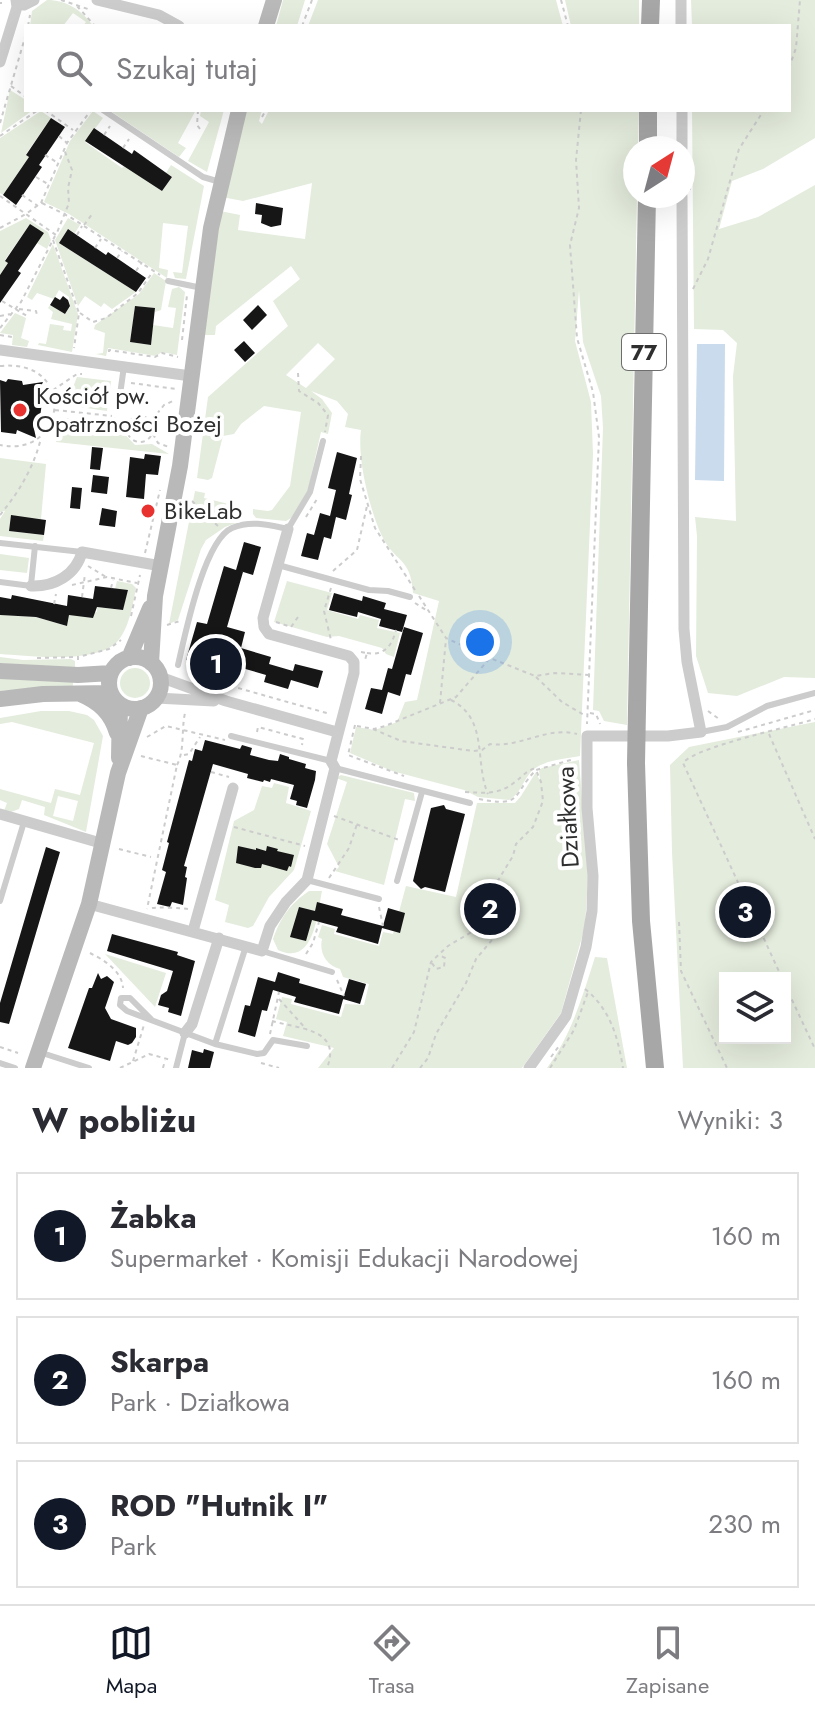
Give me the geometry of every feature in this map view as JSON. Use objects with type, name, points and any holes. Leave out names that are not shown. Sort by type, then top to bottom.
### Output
[{"type":"main road","points":[[650,24],[651,0]]},
{"type":"main road","points":[[648,112],[648,136]]},
{"type":"main road","name":"77","points":[[647,208],[636,763],[640,906],[655,1068]]},
{"type":"street","points":[[97,0],[145,6],[175,24]]},
{"type":"street","points":[[267,24],[274,0]]},
{"type":"street","points":[[681,0],[681,24]]},
{"type":"street","points":[[0,62],[13,22],[25,1]]},
{"type":"street","points":[[129,658],[155,596],[180,466],[191,376],[195,288],[238,112]]},
{"type":"street","points":[[682,112],[682,136]]},
{"type":"street","points":[[682,208],[684,629],[687,662],[701,732]]},
{"type":"street","points":[[0,350],[191,376]]},
{"type":"street","points":[[89,904],[262,951],[270,926],[286,902],[307,880],[354,662],[349,656],[269,634],[264,625],[263,618],[288,529]]},
{"type":"street","points":[[31,586],[57,582],[83,559],[161,566]]},
{"type":"street","points":[[0,699],[78,694],[116,698],[134,708],[141,708],[156,698],[161,685],[156,670],[155,596]]},
{"type":"street","points":[[0,671],[78,675],[111,673],[121,661],[137,657],[156,670],[226,701]]},
{"type":"street","points":[[33,1068],[89,904],[112,847],[119,738],[111,673]]},
{"type":"street","points":[[78,694],[95,701],[109,714],[119,738]]},
{"type":"street","points":[[156,698],[226,701],[340,724]]},
{"type":"street","points":[[118,773],[141,708]]},
{"type":"street","name":"Działkowa","points":[[529,1068],[566,1016],[576,986],[592,911],[587,736],[668,736],[701,732]]},
{"type":"street","points":[[193,931],[233,788]]},
{"type":"street","points":[[0,814],[112,847]]},
{"type":"street","points":[[185,1033],[192,1024],[219,938]]},
{"type":"lane","points":[[106,112],[203,177],[220,182]]},
{"type":"lane","points":[[168,281],[195,288]]},
{"type":"lane","points":[[118,409],[124,366]]},
{"type":"lane","points":[[178,665],[189,618],[214,546],[224,532],[235,527],[256,523],[288,529],[310,492],[323,441]]},
{"type":"lane","points":[[0,543],[35,546],[83,559]]},
{"type":"lane","points":[[0,582],[31,586],[35,546]]},
{"type":"lane","points":[[278,565],[369,590],[410,597]]},
{"type":"lane","name":"Działkowa","points":[[701,732],[735,724],[767,706],[815,693]]},
{"type":"lane","points":[[231,739],[299,754],[422,792],[470,803]]},
{"type":"lane","points":[[397,881],[422,792]]},
{"type":"lane","points":[[0,901],[24,822]]},
{"type":"lane","points":[[307,880],[378,902]]},
{"type":"lane","points":[[215,1044],[246,946]]},
{"type":"lane","points":[[262,951],[332,972]]},
{"type":"lane","points":[[148,1020],[130,998],[123,997],[120,1003],[124,1009],[148,1020],[215,1044],[257,1054],[264,1053],[270,1043],[278,1039],[307,1046]]},
{"type":"lane","points":[[177,1065],[185,1033]]},
{"type":"lane","points":[[39,1052],[89,1068]]},
{"type":"lane","points":[[0,1063],[15,1068]]},
{"type":"path","points":[[61,0],[77,6],[93,24]]},
{"type":"path","points":[[303,24],[312,0]]},
{"type":"path","points":[[561,0],[567,24]]},
{"type":"path","points":[[791,62],[796,48],[800,0]]},
{"type":"path","points":[[0,123],[24,40]]},
{"type":"path","points":[[10,86],[24,96]]},
{"type":"path","points":[[0,136],[35,112]]},
{"type":"path","points":[[48,112],[75,131]]},
{"type":"path","points":[[0,228],[41,203],[67,143],[89,112]]},
{"type":"path","points":[[198,112],[197,125],[200,129]]},
{"type":"path","points":[[262,117],[265,112]]},
{"type":"path","points":[[192,675],[340,724],[373,729],[401,741],[469,751],[482,750],[490,744],[510,745],[553,731],[587,736],[599,437],[593,392],[577,338],[570,245],[579,208],[576,160],[581,112]]},
{"type":"path","points":[[683,300],[696,286],[703,272],[739,149],[763,112]]},
{"type":"path","points":[[104,135],[113,122]]},
{"type":"path","points":[[123,148],[131,135]]},
{"type":"path","points":[[59,136],[67,143]]},
{"type":"path","points":[[0,328],[16,309],[66,215],[72,170],[64,149]]},
{"type":"path","points":[[45,155],[58,163]]},
{"type":"path","points":[[36,177],[49,185]]},
{"type":"path","points":[[22,195],[38,206]]},
{"type":"path","points":[[0,196],[56,235]]},
{"type":"path","points":[[41,203],[123,250],[168,281]]},
{"type":"path","points":[[77,235],[93,213]]},
{"type":"path","points":[[95,248],[102,238]]},
{"type":"path","points":[[53,240],[79,313],[73,353]]},
{"type":"path","points":[[117,258],[123,250]]},
{"type":"path","points":[[136,271],[142,262]]},
{"type":"path","points":[[79,313],[93,322],[106,318],[138,293],[154,270]]},
{"type":"path","points":[[181,343],[195,288]]},
{"type":"path","points":[[2,301],[27,316]]},
{"type":"path","points":[[0,316],[16,309],[36,311],[37,315]]},
{"type":"path","points":[[108,358],[109,350],[155,357],[162,353],[180,357]]},
{"type":"path","points":[[0,366],[24,367],[47,380],[53,390],[54,410],[51,425],[41,437],[36,459],[16,495],[1,513]]},
{"type":"path","points":[[298,373],[299,391],[318,403],[328,415],[323,441]]},
{"type":"path","points":[[122,382],[176,389]]},
{"type":"path","points":[[151,421],[164,405],[174,400]]},
{"type":"path","points":[[113,417],[118,409]]},
{"type":"path","points":[[54,410],[113,417],[131,438],[139,442],[147,440],[153,433]]},
{"type":"path","points":[[127,431],[129,422],[135,417],[144,416],[151,421],[158,443],[171,448]]},
{"type":"path","points":[[0,445],[19,446],[41,437]]},
{"type":"path","points":[[361,456],[360,479],[386,548],[401,566],[446,638],[535,676],[562,702],[588,715],[596,714],[598,722],[607,729]]},
{"type":"path","points":[[306,518],[320,492]]},
{"type":"path","points":[[192,501],[224,532]]},
{"type":"path","points":[[332,573],[357,550],[368,505]]},
{"type":"path","points":[[83,559],[107,577]]},
{"type":"path","points":[[82,597],[83,559]]},
{"type":"path","points":[[111,588],[113,578]]},
{"type":"path","points":[[54,604],[56,589]]},
{"type":"path","points":[[410,597],[411,601],[428,612]]},
{"type":"path","points":[[264,625],[274,622],[291,627],[298,617]]},
{"type":"path","points":[[167,626],[189,618]]},
{"type":"path","points":[[367,653],[383,652],[393,643],[396,630]]},
{"type":"path","points":[[440,703],[446,638]]},
{"type":"path","points":[[34,658],[78,657]]},
{"type":"path","points":[[373,729],[450,699],[463,691],[490,658]]},
{"type":"path","points":[[535,676],[555,673],[589,675]]},
{"type":"path","points":[[450,699],[471,718],[482,750],[488,794]]},
{"type":"path","points":[[697,707],[706,705],[712,715],[724,720],[731,717],[739,732]]},
{"type":"path","points":[[147,910],[177,765],[182,755],[181,730],[185,713]]},
{"type":"path","points":[[779,972],[683,763],[688,757],[712,748],[815,719]]},
{"type":"path","points":[[355,725],[348,755],[409,777]]},
{"type":"path","points":[[147,737],[166,726],[201,736],[231,739]]},
{"type":"path","points":[[254,742],[258,727],[303,739],[299,754]]},
{"type":"path","points":[[768,733],[815,839]]},
{"type":"path","points":[[182,755],[189,754],[201,736]]},
{"type":"path","points":[[141,756],[177,765]]},
{"type":"path","points":[[542,767],[536,770],[518,797],[511,801],[482,800],[465,792],[488,794],[513,784],[530,769],[574,759]]},
{"type":"path","points":[[392,1068],[414,1032],[431,962],[438,954],[476,931],[487,916],[497,882],[513,856],[516,844],[533,827],[543,791],[536,770]]},
{"type":"path","points":[[323,813],[407,844]]},
{"type":"path","points":[[324,884],[349,848],[357,823]]},
{"type":"path","points":[[223,824],[308,847]]},
{"type":"path","points":[[112,847],[151,857]]},
{"type":"path","points":[[140,907],[147,910],[158,906],[191,910]]},
{"type":"path","points":[[420,1068],[428,1058],[436,1034],[466,983],[476,959],[492,940],[495,924],[487,916]]},
{"type":"path","points":[[288,958],[307,953],[319,922]]},
{"type":"path","points":[[679,922],[681,971],[727,1068]]},
{"type":"path","points":[[90,953],[107,963],[120,977],[123,997]]},
{"type":"path","points":[[431,962],[436,969],[444,967],[445,958],[438,954]]},
{"type":"path","points":[[576,986],[598,1000],[618,1037],[623,1068]]},
{"type":"path","points":[[270,1043],[279,992]]},
{"type":"path","points":[[550,1068],[574,1030],[588,992]]},
{"type":"path","points":[[278,998],[309,1032]]},
{"type":"path","points":[[791,998],[815,1049]]},
{"type":"path","points":[[132,1062],[148,1020]]},
{"type":"path","points":[[272,1021],[323,1036],[331,1045],[332,1056],[327,1068]]},
{"type":"path","points":[[0,1047],[18,1053]]},
{"type":"path","points":[[120,1068],[149,1054],[177,1065]]},
{"type":"path","points":[[163,1068],[165,1059]]},
{"type":"green space","points":[[47,0],[61,2],[73,7],[91,24],[84,24],[86,22],[73,13],[65,24],[30,24],[32,11]]},
{"type":"green space","points":[[283,0],[305,0],[298,24],[277,24]]},
{"type":"green space","points":[[318,0],[556,0],[562,24],[309,24]]},
{"type":"green space","points":[[565,0],[639,0],[639,24],[571,24]]},
{"type":"green space","points":[[691,0],[815,0],[815,138],[763,169],[732,181],[719,229],[758,217],[815,185],[815,678],[784,677],[737,696],[708,693],[696,656],[695,517],[736,521],[733,376],[737,343],[723,330],[694,329],[695,136],[692,136],[692,112],[791,112],[791,24],[692,24]]},
{"type":"green space","points":[[10,90],[24,99],[24,112],[30,112],[1,133]]},
{"type":"green space","points":[[39,112],[51,118],[3,195],[0,193],[0,138]]},
{"type":"green space","points":[[94,112],[103,118],[85,142],[122,168],[125,165],[162,191],[172,177],[166,173],[171,165],[204,186],[186,279],[175,278],[173,272],[182,273],[188,226],[163,223],[159,268],[168,270],[167,278],[69,214],[44,202],[70,141]]},
{"type":"green space","points":[[112,112],[195,112],[178,143],[186,148],[179,157]]},
{"type":"green space","points":[[201,112],[223,112],[207,172],[188,161],[209,122],[200,116]]},
{"type":"green space","points":[[244,112],[261,112],[259,121],[262,124],[268,112],[639,112],[638,136],[623,136],[623,208],[637,208],[627,725],[604,721],[599,711],[593,710],[603,428],[601,396],[583,342],[579,290],[575,341],[591,402],[593,454],[580,756],[540,765],[509,800],[478,797],[464,790],[392,771],[350,753],[356,727],[375,730],[397,722],[405,702],[417,700],[439,601],[413,593],[409,572],[381,534],[365,482],[361,430],[345,427],[348,414],[337,401],[311,391],[322,399],[332,413],[328,434],[321,432],[308,490],[293,517],[286,521],[256,518],[253,509],[272,510],[290,486],[301,412],[264,406],[241,424],[234,434],[223,436],[212,478],[197,478],[208,397],[288,326],[273,301],[300,279],[291,266],[216,326],[215,335],[203,335],[220,211],[240,215],[238,230],[305,239],[312,183],[243,201],[222,197]],"holes":[[[318,343],[335,359],[306,388],[286,375]]]},
{"type":"green space","points":[[26,218],[48,232],[51,240],[47,249],[37,243],[44,233],[30,224],[5,260],[8,263],[0,275],[0,231]]},
{"type":"green space","points":[[68,218],[80,225],[75,233],[68,229],[59,243],[136,292],[112,309],[104,303],[101,307],[85,296],[78,306],[55,240]]},
{"type":"green space","points":[[53,244],[78,314],[72,352],[38,345],[46,344],[50,324],[64,326],[63,330],[71,331],[72,324],[51,319],[53,312],[48,308],[50,305],[65,314],[70,307],[69,297],[59,290],[54,299],[37,293],[32,300],[27,297]]},
{"type":"green space","points":[[154,273],[166,281],[161,310],[155,312],[155,308],[135,306],[130,342],[151,345],[153,325],[173,328],[176,308],[168,307],[172,289],[179,287],[185,292],[177,355],[162,352],[156,356],[108,348],[106,356],[96,354],[103,353],[105,333],[94,329],[95,325],[139,294]]},
{"type":"green space","points":[[15,313],[26,318],[21,338],[29,341],[27,347],[12,345],[13,335],[0,333]]},
{"type":"green space","points":[[77,377],[111,381],[107,411],[66,405]]},
{"type":"green space","points":[[58,417],[110,423],[135,445],[152,444],[169,454],[56,442]]},
{"type":"green space","points":[[0,458],[46,464],[41,519],[11,516],[9,531],[44,535],[43,541],[0,536],[0,519],[5,511],[0,512]]},
{"type":"green space","points":[[195,491],[205,493],[204,498],[241,507],[242,519],[206,540],[178,620],[169,624]]},
{"type":"green space","points":[[0,554],[29,558],[27,573],[0,570]]},
{"type":"green space","points":[[117,581],[136,588],[125,630],[117,642],[107,649],[62,657],[0,654],[0,615],[36,617],[67,626],[69,615],[97,612],[97,607],[122,610],[128,591],[115,589]]},
{"type":"green space","points":[[287,581],[332,593],[327,610],[358,619],[360,615],[379,620],[377,628],[400,633],[394,657],[382,648],[274,622]]},
{"type":"green space","points":[[0,657],[71,659],[75,661],[75,671],[0,663]]},
{"type":"green space","points":[[135,668],[146,672],[150,683],[146,694],[135,698],[124,694],[120,683],[124,672]]},
{"type":"green space","points":[[0,678],[73,682],[73,686],[0,691]]},
{"type":"green space","points":[[41,711],[69,711],[94,720],[103,736],[86,832],[44,815],[45,807],[22,800],[19,809],[4,811],[7,803],[0,800],[0,789],[51,803],[55,789],[80,795],[94,743],[12,722],[0,724],[0,718]],"holes":[[[58,796],[78,801],[73,821],[53,816]]]},
{"type":"green space","points":[[815,722],[815,1068],[683,1068],[670,765],[689,747]]},
{"type":"green space","points":[[579,760],[588,877],[585,926],[561,1013],[522,1068],[318,1068],[334,1048],[283,1036],[287,1022],[276,1019],[282,997],[292,999],[291,1004],[341,1017],[345,1004],[364,1005],[369,984],[343,977],[340,969],[327,961],[322,939],[318,937],[322,925],[335,929],[334,934],[379,946],[383,932],[393,934],[406,886],[456,897],[477,803],[515,803],[536,772],[540,781],[539,770],[542,768]]},
{"type":"green space","points":[[341,775],[414,793],[415,801],[405,799],[384,885],[335,871],[339,867],[327,844],[347,782],[336,778]]},
{"type":"green space","points":[[274,783],[289,787],[286,803],[311,811],[294,870],[269,897],[253,926],[248,928],[225,922],[229,905],[215,900],[234,821],[254,810],[262,786],[272,788]]},
{"type":"green space","points":[[309,891],[322,891],[312,936],[299,951],[290,953],[278,950],[273,939],[279,924],[291,906]]},
{"type":"green space","points":[[105,954],[166,973],[155,1007]]},
{"type":"green space","points":[[595,957],[607,958],[627,1068],[547,1068],[570,1029]]},
{"type":"water","points":[[697,344],[725,344],[724,481],[695,480]]},
{"type":"building","points":[[51,118],[65,127],[16,205],[3,195]]},
{"type":"building","points":[[94,128],[132,154],[134,150],[172,177],[162,191],[85,141]]},
{"type":"building","points":[[256,203],[283,208],[281,225],[271,227],[261,223],[262,215],[255,214]]},
{"type":"building","points":[[30,224],[44,233],[0,303],[0,275],[8,263],[5,261]]},
{"type":"building","points":[[68,229],[146,278],[136,292],[59,243]]},
{"type":"building","points":[[63,296],[70,306],[65,314],[50,305],[55,297],[60,300]]},
{"type":"building","points":[[258,305],[267,315],[252,330],[243,320]]},
{"type":"building","points":[[135,306],[155,308],[151,345],[130,342]]},
{"type":"building","points":[[244,341],[255,353],[245,362],[234,350]]},
{"type":"building","name":"Kościół pw. Opatrzności Bożej","points":[[8,379],[22,381],[23,385],[43,382],[38,393],[43,395],[39,425],[33,424],[36,438],[17,430],[16,434],[1,432],[0,380],[6,382]]},
{"type":"building","points":[[92,447],[103,448],[100,470],[90,469]]},
{"type":"building","points":[[337,452],[357,458],[346,520],[336,517],[331,539],[324,537],[318,560],[301,556],[307,533],[314,535],[320,513],[330,516],[336,490],[328,488]]},
{"type":"building","points":[[145,454],[161,456],[158,475],[146,474],[144,499],[126,497],[130,457],[144,459]]},
{"type":"building","points":[[93,475],[109,477],[107,494],[91,492]]},
{"type":"building","points":[[72,487],[82,488],[80,509],[70,508]]},
{"type":"building","points":[[102,508],[117,511],[115,527],[99,525]]},
{"type":"building","points":[[11,515],[46,520],[44,535],[9,531]]},
{"type":"building","points":[[244,542],[261,547],[253,575],[240,571],[243,572],[227,627],[245,632],[241,648],[271,657],[269,664],[293,671],[295,664],[323,671],[318,688],[291,680],[288,689],[264,682],[266,675],[235,666],[233,674],[186,660],[197,622],[207,624],[224,566],[236,570]]},
{"type":"building","points":[[95,586],[128,590],[123,610],[97,607],[93,618],[69,615],[67,626],[36,617],[0,615],[0,597],[11,599],[12,595],[67,606],[68,595],[93,599]]},
{"type":"building","points":[[334,593],[362,601],[363,596],[386,603],[384,609],[407,615],[402,632],[379,626],[381,619],[358,612],[357,617],[329,610]]},
{"type":"building","points":[[404,627],[423,633],[411,675],[406,674],[400,696],[388,692],[382,714],[365,709],[371,688],[382,690],[388,668],[392,669]]},
{"type":"building","points":[[205,740],[240,749],[242,745],[252,748],[250,755],[269,760],[278,761],[280,754],[306,764],[305,768],[316,771],[307,808],[296,805],[297,801],[290,799],[294,785],[271,779],[270,782],[263,782],[247,778],[248,774],[213,764],[184,866],[187,867],[187,878],[183,905],[172,902],[170,907],[157,904],[166,872],[162,870],[167,842],[189,760],[192,761],[195,749],[202,751]]},
{"type":"building","points":[[444,805],[446,809],[465,814],[445,892],[425,887],[421,889],[413,881],[431,808]]},
{"type":"building","points":[[238,846],[266,851],[267,846],[294,855],[291,867],[287,871],[262,864],[261,868],[255,868],[236,863]]},
{"type":"building","points":[[46,847],[60,852],[9,1024],[0,1022],[0,1003]]},
{"type":"building","points":[[317,902],[343,909],[341,915],[383,926],[388,908],[405,913],[400,933],[382,928],[378,944],[336,932],[338,927],[312,920],[306,941],[290,937],[299,907],[315,911]]},
{"type":"building","points":[[112,934],[178,952],[177,955],[195,961],[181,1016],[158,1005],[161,995],[167,991],[173,971],[107,951]]},
{"type":"building","points":[[278,972],[300,979],[299,983],[344,996],[339,1014],[294,1002],[296,997],[273,990],[267,1011],[262,1010],[255,1037],[238,1032],[245,1005],[250,1006],[258,977],[275,982]]},
{"type":"building","points":[[98,973],[101,979],[107,976],[114,982],[105,1008],[111,1019],[136,1028],[132,1043],[128,1045],[116,1041],[110,1061],[68,1048],[89,988],[92,988]]},
{"type":"building","points":[[349,979],[366,984],[360,1004],[343,999]]},
{"type":"building","points":[[204,1049],[214,1052],[210,1068],[188,1068],[192,1050],[203,1053]]},
{"type":"place","name":"Kościół pw. Opatrzności Bożej","points":[[20,410]]},
{"type":"place","name":"BikeLab","points":[[148,511]]},
{"type":"place","name":"Żabka","points":[[216,664]]},
{"type":"place","name":"Skarpa","points":[[490,909]]},
{"type":"place","name":"ROD \"Hutnik I\"","points":[[745,912]]}]
